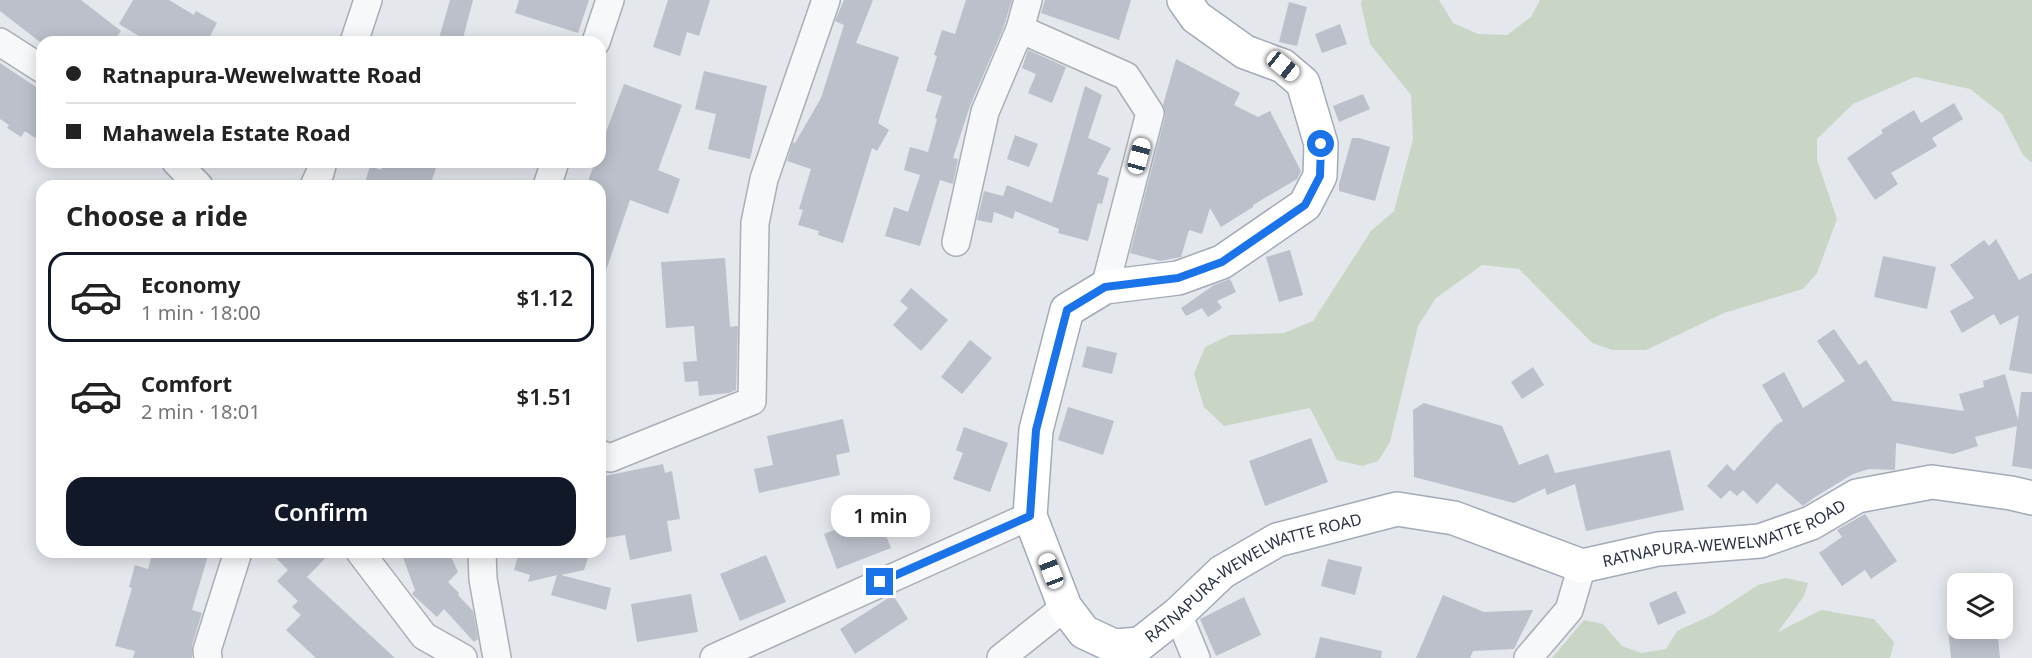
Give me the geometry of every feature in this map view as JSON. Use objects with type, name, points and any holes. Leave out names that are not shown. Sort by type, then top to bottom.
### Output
[{"type":"main road","name":"RATNAPURA-WEWELWATTE ROAD","points":[[1184,0],[1196,17],[1245,52],[1283,66],[1303,83],[1321,144],[1320,176],[1305,205],[1222,262],[1178,278],[1105,287],[1067,310],[1036,430],[1030,516],[1065,607],[1084,632],[1114,646],[1140,644],[1178,614],[1222,572],[1277,540],[1397,509],[1454,518],[1582,566],[1658,549],[1760,541],[1811,523],[1857,496],[1932,482],[2032,498]]},
{"type":"street","points":[[356,36],[368,0]]},
{"type":"street","points":[[598,36],[610,0]]},
{"type":"street","points":[[606,456],[610,458],[752,401],[755,223],[764,179],[826,0]]},
{"type":"street","points":[[956,242],[985,112],[1020,29],[1028,0]]},
{"type":"street","points":[[1020,29],[1126,76],[1150,113],[1105,287]]},
{"type":"street","points":[[0,42],[36,65]]},
{"type":"street","points":[[182,168],[193,180]]},
{"type":"street","points":[[714,658],[1030,516]]},
{"type":"street","points":[[208,658],[207,650],[236,558]]},
{"type":"street","points":[[365,558],[424,636],[463,658]]},
{"type":"street","points":[[482,558],[483,579],[497,658]]},
{"type":"street","points":[[1528,658],[1569,610],[1582,566]]},
{"type":"street","points":[[1001,658],[1065,607]]},
{"type":"street","points":[[1178,614],[1196,658]]},
{"type":"green space","points":[[1362,0],[1439,0],[1453,23],[1478,34],[1507,35],[1531,17],[1540,0],[2032,0],[2032,163],[2023,155],[2002,114],[1970,89],[1915,77],[1853,104],[1817,139],[1817,160],[1837,219],[1817,273],[1803,289],[1724,313],[1646,350],[1612,350],[1592,343],[1519,269],[1482,265],[1436,298],[1418,326],[1390,442],[1378,461],[1362,466],[1337,460],[1310,408],[1224,426],[1204,407],[1194,374],[1205,347],[1230,335],[1284,333],[1313,321],[1371,231],[1394,211],[1413,139],[1411,95],[1370,44]]},
{"type":"green space","points":[[1786,578],[1808,583],[1804,596],[1778,632],[1821,610],[1874,619],[1894,642],[1890,658],[1552,658],[1584,620],[1603,624],[1622,646],[1641,653],[1666,649],[1677,631],[1712,615],[1758,585]]},
{"type":"building","points":[[0,0],[81,0],[121,31],[117,36],[36,36],[36,39],[0,11]]},
{"type":"building","points":[[133,0],[169,0],[194,15],[196,11],[217,23],[210,36],[139,36],[119,24]]},
{"type":"building","points":[[450,0],[473,0],[464,36],[440,36]]},
{"type":"building","points":[[519,0],[589,0],[578,33],[515,13]]},
{"type":"building","points":[[668,0],[710,0],[699,36],[687,32],[680,56],[653,47]]},
{"type":"building","points":[[844,0],[873,0],[856,43],[899,57],[878,123],[889,130],[877,151],[872,148],[843,243],[818,235],[819,231],[798,225],[803,210],[799,209],[811,169],[787,161],[793,142],[795,143],[821,98],[844,25],[835,21]]},
{"type":"building","points":[[966,0],[1012,0],[1003,29],[970,106],[953,158],[958,159],[953,184],[940,180],[920,246],[885,236],[894,207],[908,212],[920,175],[904,170],[910,147],[928,152],[942,96],[926,91],[937,56],[934,55],[942,30],[955,34]]},
{"type":"building","points":[[1045,0],[1131,0],[1119,40],[1041,13]]},
{"type":"building","points":[[1289,2],[1307,7],[1297,46],[1279,42]]},
{"type":"building","points":[[1340,24],[1347,44],[1322,53],[1315,34]]},
{"type":"building","points":[[1028,50],[1066,67],[1052,103],[1028,93],[1036,74],[1022,68]]},
{"type":"building","points":[[1176,59],[1240,93],[1234,105],[1258,117],[1270,111],[1301,171],[1297,179],[1221,227],[1210,208],[1202,234],[1189,230],[1181,257],[1160,261],[1130,253],[1165,117],[1163,105]]},
{"type":"building","points":[[0,63],[36,87],[36,136],[35,138],[25,131],[21,137],[7,128],[9,125],[0,119]]},
{"type":"building","points":[[704,71],[767,86],[750,159],[708,149],[716,114],[695,109]]},
{"type":"building","points":[[624,84],[682,105],[658,170],[680,179],[668,214],[630,200],[606,270],[606,180],[588,180],[593,168],[606,168],[606,132]]},
{"type":"building","points":[[1085,86],[1102,95],[1088,138],[1111,148],[1097,174],[1109,178],[1102,204],[1098,203],[1088,241],[1058,233],[1059,229],[1015,211],[1013,219],[994,212],[992,223],[977,220],[984,191],[1003,196],[1007,185],[1052,203]]},
{"type":"building","points":[[1363,94],[1370,109],[1339,122],[1333,106]]},
{"type":"building","points":[[1954,103],[1963,119],[1932,138],[1937,146],[1891,173],[1898,184],[1875,200],[1847,158],[1883,133],[1881,130],[1914,110],[1921,123]]},
{"type":"building","points":[[1015,135],[1038,144],[1029,167],[1007,159]]},
{"type":"building","points":[[1352,138],[1390,147],[1375,201],[1339,191]]},
{"type":"building","points":[[369,168],[381,170],[382,168],[436,168],[432,180],[366,180]]},
{"type":"building","points":[[1996,239],[2019,280],[2032,273],[2032,374],[2009,370],[2019,315],[2000,325],[1994,314],[1962,333],[1950,311],[1974,298],[1950,265],[1984,240],[1989,246]]},
{"type":"building","points":[[1290,250],[1303,295],[1279,302],[1266,257]]},
{"type":"building","points":[[1883,256],[1936,267],[1927,309],[1874,297]]},
{"type":"building","points":[[725,258],[730,327],[738,326],[736,390],[729,393],[699,396],[698,381],[685,382],[683,362],[697,361],[694,326],[666,328],[661,262]]},
{"type":"building","points":[[1230,279],[1236,292],[1217,301],[1222,308],[1208,317],[1202,308],[1186,316],[1181,308],[1214,285]]},
{"type":"building","points":[[911,288],[948,320],[921,351],[893,325],[908,308],[900,301]]},
{"type":"building","points":[[1834,329],[1859,365],[1866,360],[1893,401],[1964,411],[1959,394],[1984,387],[1983,381],[2005,374],[2018,420],[2021,392],[2032,392],[2032,469],[2012,466],[2017,426],[1975,437],[1978,446],[1953,454],[1896,443],[1895,470],[1869,469],[1853,474],[1803,506],[1777,483],[1757,504],[1743,490],[1737,496],[1730,490],[1721,499],[1707,486],[1727,464],[1734,471],[1776,425],[1783,421],[1762,385],[1784,372],[1803,408],[1845,381],[1817,341]]},
{"type":"building","points":[[970,340],[992,358],[962,394],[941,377]]},
{"type":"building","points":[[1087,346],[1117,353],[1112,374],[1082,367]]},
{"type":"building","points":[[1533,367],[1544,385],[1522,399],[1511,382]]},
{"type":"building","points":[[1424,403],[1502,426],[1519,465],[1548,454],[1555,473],[1670,450],[1684,510],[1586,531],[1575,484],[1547,495],[1545,488],[1514,503],[1414,477],[1413,410]]},
{"type":"building","points":[[1068,407],[1114,421],[1103,455],[1058,440]]},
{"type":"building","points":[[843,419],[850,452],[836,455],[840,475],[759,493],[754,469],[773,465],[767,436]]},
{"type":"building","points":[[964,427],[1008,443],[990,492],[953,479],[963,453],[956,450]]},
{"type":"building","points":[[1311,438],[1328,482],[1265,506],[1249,461]]},
{"type":"building","points":[[663,464],[665,473],[672,471],[680,519],[667,521],[672,551],[630,560],[625,535],[606,538],[606,476]]},
{"type":"building","points":[[877,513],[891,548],[837,569],[824,534]]},
{"type":"building","points":[[1865,514],[1897,561],[1871,579],[1865,570],[1842,586],[1819,553],[1842,537],[1837,530]]},
{"type":"building","points":[[766,555],[786,602],[740,621],[720,574]]},
{"type":"building","points":[[151,558],[207,558],[192,610],[202,613],[192,645],[192,658],[133,658],[135,651],[115,646],[132,588],[129,587],[135,565],[148,569]]},
{"type":"building","points":[[276,558],[325,558],[307,577],[395,658],[316,658],[286,630],[301,615],[292,607],[298,601],[277,581],[288,570]]},
{"type":"building","points":[[403,558],[452,558],[458,572],[448,582],[473,611],[478,639],[474,642],[444,609],[437,617],[412,594],[415,590]]},
{"type":"building","points":[[517,558],[588,558],[584,570],[561,575],[611,588],[606,610],[551,595],[557,575],[528,582],[530,575],[514,570]]},
{"type":"building","points":[[1328,559],[1362,567],[1355,595],[1321,586]]},
{"type":"building","points":[[1676,591],[1686,613],[1658,625],[1649,603]]},
{"type":"building","points":[[691,594],[698,632],[637,642],[631,604]]},
{"type":"building","points":[[893,595],[908,619],[855,654],[840,629]]},
{"type":"building","points":[[1443,595],[1484,612],[1533,610],[1514,649],[1473,651],[1470,658],[1416,658]]},
{"type":"building","points":[[1244,597],[1261,635],[1216,656],[1200,619]]},
{"type":"building","points":[[1320,637],[1382,651],[1381,658],[1315,658]]},
{"type":"building","points":[[1949,639],[1998,639],[2000,658],[1951,658]]},
{"type":"route","points":[[880,582],[1030,516],[1036,430],[1067,310],[1105,287],[1178,278],[1222,262],[1305,205],[1320,176],[1321,144]]}]
